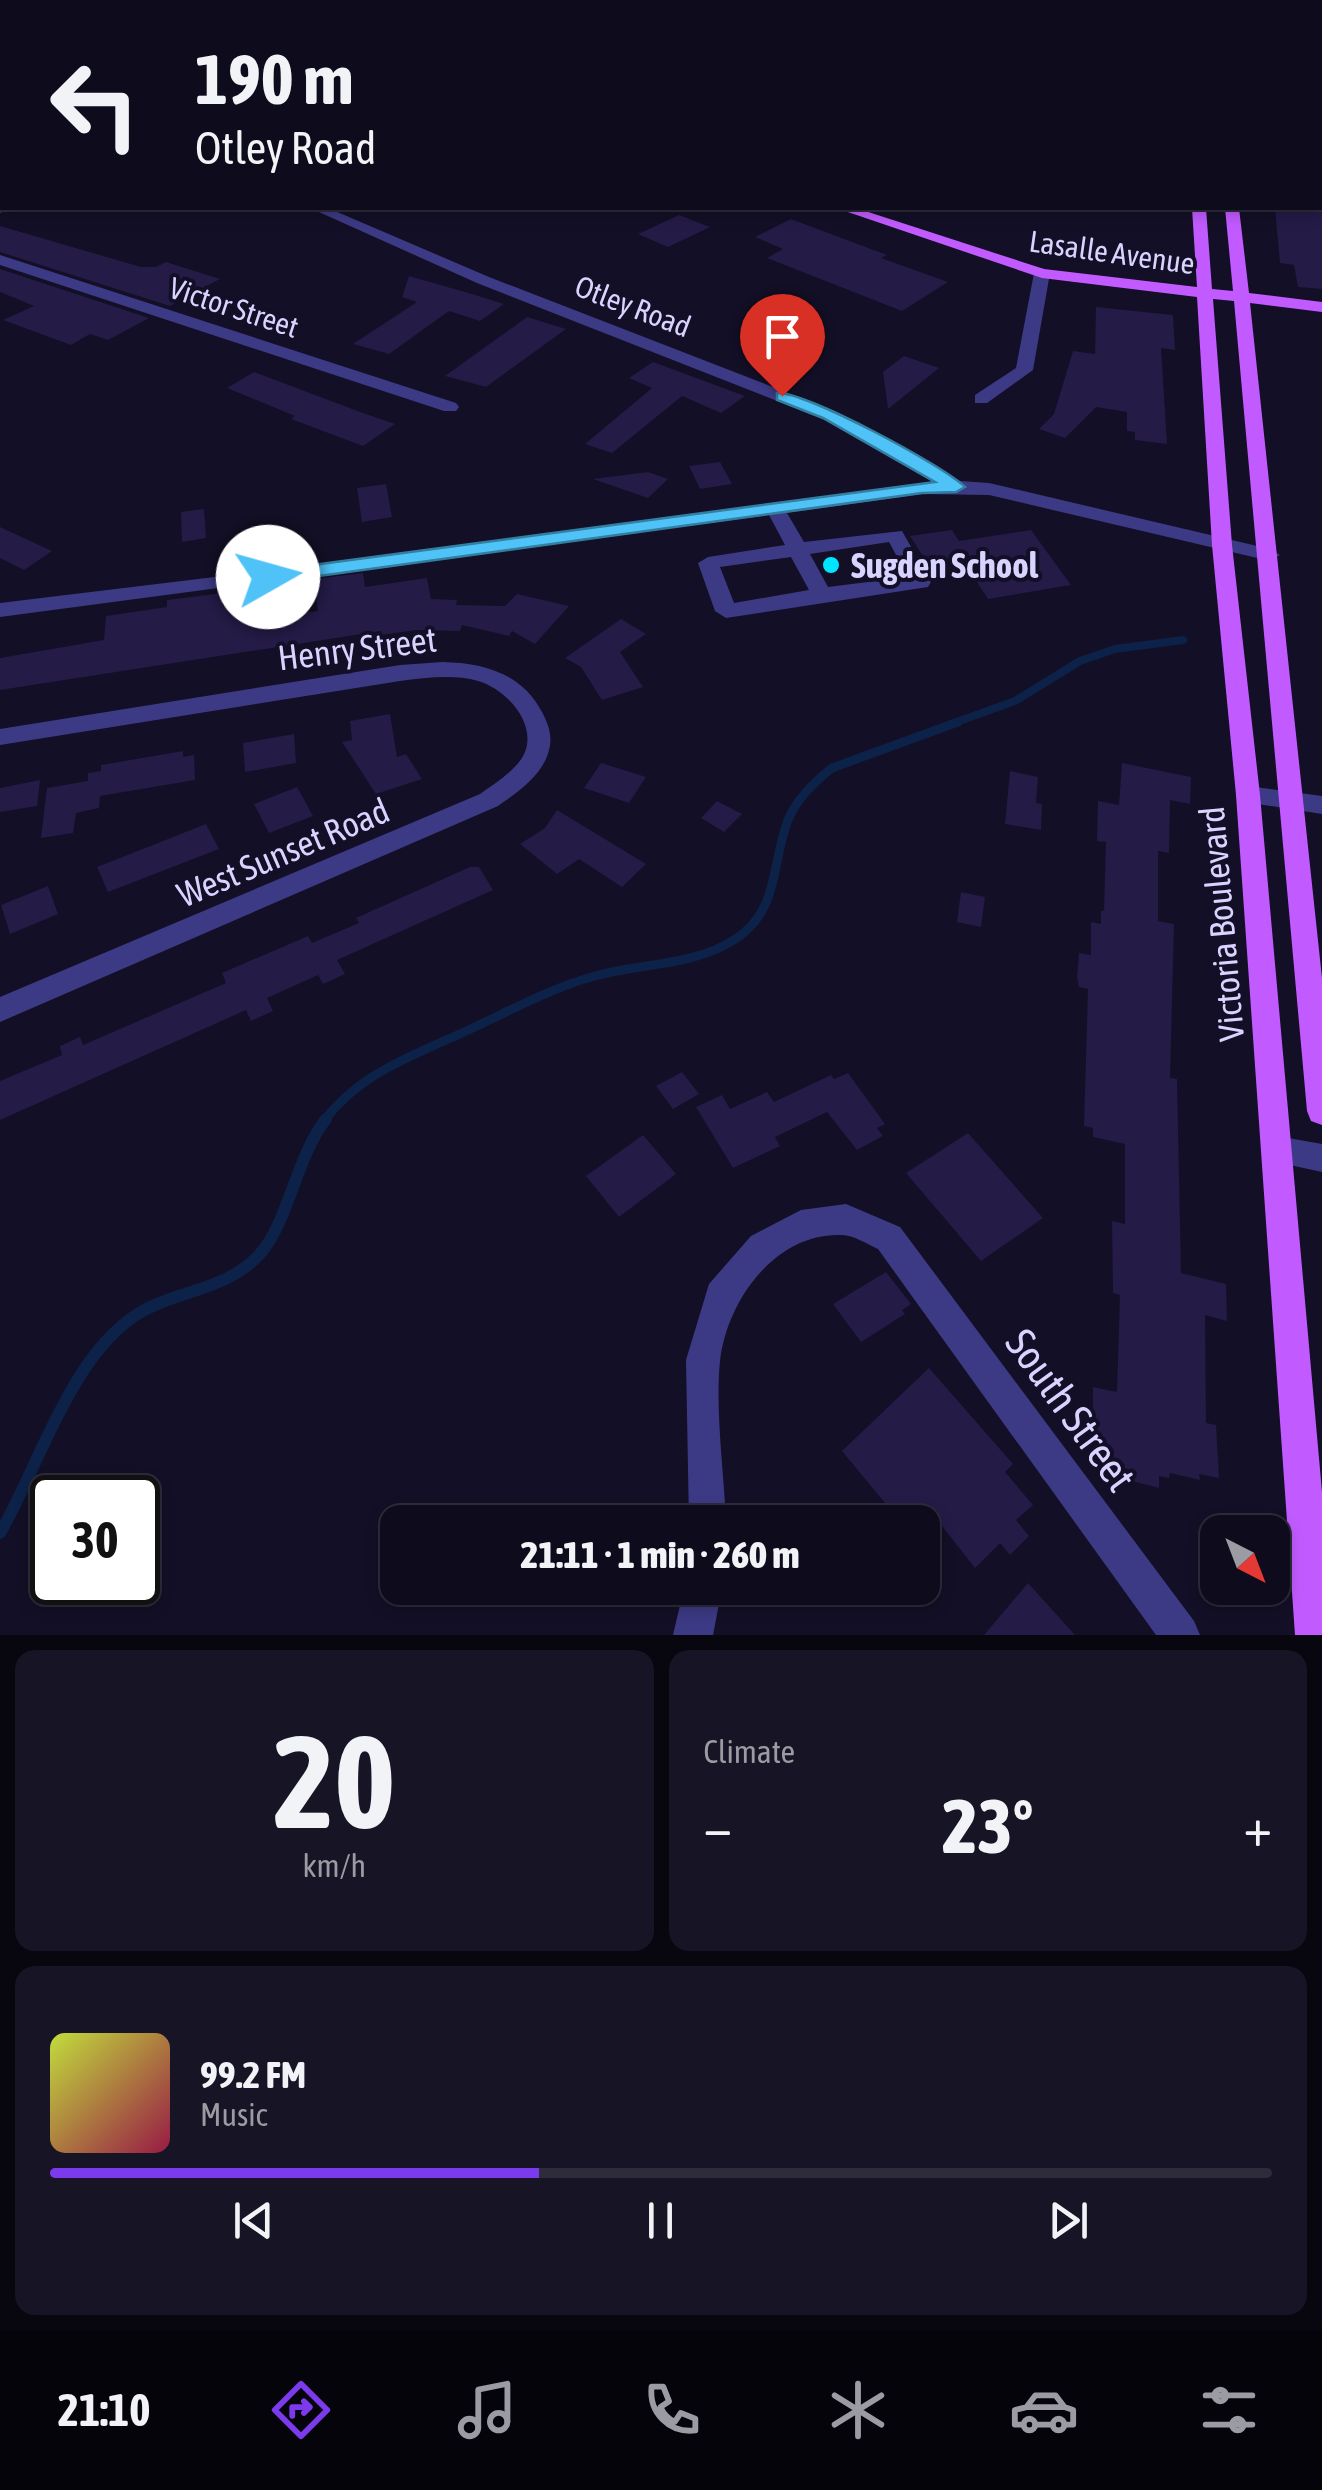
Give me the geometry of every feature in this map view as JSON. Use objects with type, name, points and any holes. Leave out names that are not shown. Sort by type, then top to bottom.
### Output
[{"type":"main road","name":"Lasalle Avenue","points":[[849,210],[1042,273],[1322,307]]},
{"type":"main road","name":"Victoria Boulevard","points":[[1199,210],[1222,544],[1248,795],[1276,1150],[1310,1434],[1315,1635]]},
{"type":"main road","points":[[1232,210],[1270,555],[1288,800],[1322,1111]]},
{"type":"street","name":"Otley Road","points":[[322,210],[483,280],[829,415],[956,487],[989,489],[1270,555]]},
{"type":"street","name":"Victor Street","points":[[0,260],[450,407]]},
{"type":"street","points":[[980,399],[1024,370],[1042,273]]},
{"type":"street","points":[[0,610],[922,488],[956,487]]},
{"type":"street","points":[[775,508],[822,594]]},
{"type":"street","points":[[896,535],[921,582],[822,594],[726,611],[708,563],[896,535]]},
{"type":"street","name":"Henry Street","points":[[0,737],[422,670],[472,672],[500,680],[522,698],[530,711]]},
{"type":"street","name":"West Sunset Road","points":[[0,1010],[488,800],[510,785],[538,754],[541,738],[530,711]]},
{"type":"street","points":[[1248,795],[1322,804]]},
{"type":"street","points":[[1276,1150],[1322,1158]]},
{"type":"street","name":"South Street","points":[[707,1505],[703,1360],[722,1296],[762,1247],[801,1225],[846,1219],[890,1238],[1180,1635]]},
{"type":"street","points":[[693,1635],[699,1605]]},
{"type":"building","points":[[1275,210],[1322,212],[1322,289],[1298,287],[1294,265],[1280,263]]},
{"type":"building","points":[[679,215],[710,227],[668,247],[638,234]]},
{"type":"building","points":[[791,219],[948,282],[902,311],[767,258],[783,249],[755,237]]},
{"type":"building","points":[[0,226],[141,267],[166,262],[220,279],[170,306],[0,252]]},
{"type":"building","points":[[0,269],[149,318],[108,340],[90,334],[71,345],[3,320],[34,306],[0,292]]},
{"type":"building","points":[[409,276],[504,304],[480,321],[449,311],[389,354],[353,344],[417,302],[402,297]]},
{"type":"building","points":[[1096,307],[1173,315],[1175,350],[1161,348],[1167,444],[1135,440],[1135,432],[1127,431],[1127,412],[1096,407],[1065,438],[1039,429],[1054,414],[1073,351],[1095,354]]},
{"type":"building","points":[[527,317],[566,329],[486,387],[445,376]]},
{"type":"building","points":[[904,356],[939,368],[888,409],[883,372]]},
{"type":"building","points":[[653,362],[745,396],[721,413],[682,396],[612,453],[585,444],[652,388],[629,378]]},
{"type":"building","points":[[254,372],[395,424],[363,446],[291,419],[295,416],[227,388]]},
{"type":"building","points":[[720,462],[732,484],[700,489],[689,466]]},
{"type":"building","points":[[648,472],[668,479],[648,498],[593,479]]},
{"type":"building","points":[[386,484],[392,517],[362,522],[357,488]]},
{"type":"building","points":[[204,509],[206,538],[182,542],[181,512]]},
{"type":"building","points":[[0,527],[52,551],[24,570],[0,558]]},
{"type":"building","points":[[952,530],[959,541],[1031,530],[1071,585],[988,599],[968,568],[956,570],[951,561],[928,564],[910,536]]},
{"type":"building","points":[[363,573],[365,587],[427,578],[431,599],[457,600],[456,605],[505,606],[517,594],[569,606],[535,644],[512,631],[509,636],[462,625],[460,631],[416,630],[381,635],[381,631],[0,690],[0,658],[104,640],[106,616],[167,607],[167,600],[248,590],[249,621],[318,611],[314,579]]},
{"type":"building","points":[[621,619],[646,634],[620,652],[643,687],[602,700],[581,667],[565,658]]},
{"type":"building","points":[[390,714],[397,757],[406,754],[422,779],[376,794],[342,742],[352,740],[350,721]]},
{"type":"building","points":[[294,734],[296,763],[245,772],[243,743]]},
{"type":"building","points":[[183,751],[183,757],[194,755],[195,780],[100,796],[99,808],[76,813],[73,833],[41,838],[47,788],[88,781],[88,773],[101,771],[101,765]]},
{"type":"building","points":[[601,763],[646,777],[629,803],[584,788]]},
{"type":"building","points":[[1122,763],[1191,777],[1190,804],[1170,800],[1169,853],[1158,851],[1158,921],[1174,924],[1170,1078],[1177,1079],[1181,1273],[1226,1284],[1227,1321],[1205,1315],[1206,1423],[1216,1425],[1219,1478],[1199,1474],[1200,1480],[1170,1473],[1169,1478],[1159,1476],[1159,1488],[1132,1481],[1132,1470],[1093,1460],[1093,1387],[1117,1392],[1120,1295],[1113,1293],[1112,1221],[1125,1224],[1125,1144],[1093,1137],[1093,1128],[1084,1126],[1088,989],[1079,987],[1077,977],[1079,953],[1091,955],[1091,922],[1101,924],[1104,911],[1106,842],[1097,841],[1098,801],[1119,805]]},
{"type":"building","points":[[1010,771],[1038,777],[1036,803],[1042,804],[1041,830],[1005,824]]},
{"type":"building","points":[[40,780],[37,806],[0,812],[0,788]]},
{"type":"building","points":[[297,787],[313,816],[269,833],[254,804]]},
{"type":"building","points":[[717,801],[742,814],[724,832],[701,818]]},
{"type":"building","points":[[557,810],[646,864],[622,887],[579,859],[557,874],[520,844],[545,828]]},
{"type":"building","points":[[206,824],[219,849],[108,892],[97,867]]},
{"type":"building","points":[[470,867],[479,867],[493,890],[337,960],[345,974],[323,984],[318,975],[267,998],[273,1011],[251,1021],[246,1010],[0,1120],[0,1081],[62,1055],[60,1046],[80,1037],[83,1045],[226,983],[222,973],[308,936],[312,943],[359,923],[356,918]]},
{"type":"building","points":[[48,886],[58,914],[10,934],[1,905]]},
{"type":"building","points":[[961,892],[985,897],[981,927],[957,922]]},
{"type":"building","points":[[682,1072],[699,1094],[673,1109],[656,1086]]},
{"type":"building","points":[[848,1073],[885,1124],[877,1128],[883,1136],[857,1150],[827,1112],[775,1137],[780,1146],[733,1168],[696,1107],[722,1095],[730,1109],[767,1092],[774,1102],[831,1075],[834,1079]]},
{"type":"building","points":[[968,1133],[1043,1218],[981,1261],[906,1173]]},
{"type":"building","points":[[643,1135],[676,1174],[619,1217],[586,1176]]},
{"type":"building","points":[[886,1272],[911,1304],[902,1310],[905,1314],[861,1342],[833,1304]]},
{"type":"building","points":[[929,1368],[1013,1464],[1005,1472],[1033,1505],[1016,1520],[1029,1536],[1010,1555],[1000,1543],[975,1568],[940,1528],[940,1505],[883,1505],[885,1503],[842,1451]]},
{"type":"building","points":[[1028,1583],[1075,1635],[984,1635]]},
{"type":"waterway","points":[[951,724],[1015,701],[1080,661],[1115,649],[1183,640]]},
{"type":"waterway","points":[[324,1121],[339,1103],[374,1076],[535,998],[595,976],[701,955],[734,940],[749,928],[767,901],[788,820],[813,785],[832,768],[958,722]]},
{"type":"waterway","points":[[0,1533],[58,1415],[92,1358],[136,1315],[231,1276],[259,1255],[278,1225],[307,1152],[326,1119]]},
{"type":"place","name":"Sugden School","points":[[831,565]]},
{"type":"route","points":[[268,577],[922,488],[956,487],[829,415],[782,396]]}]
